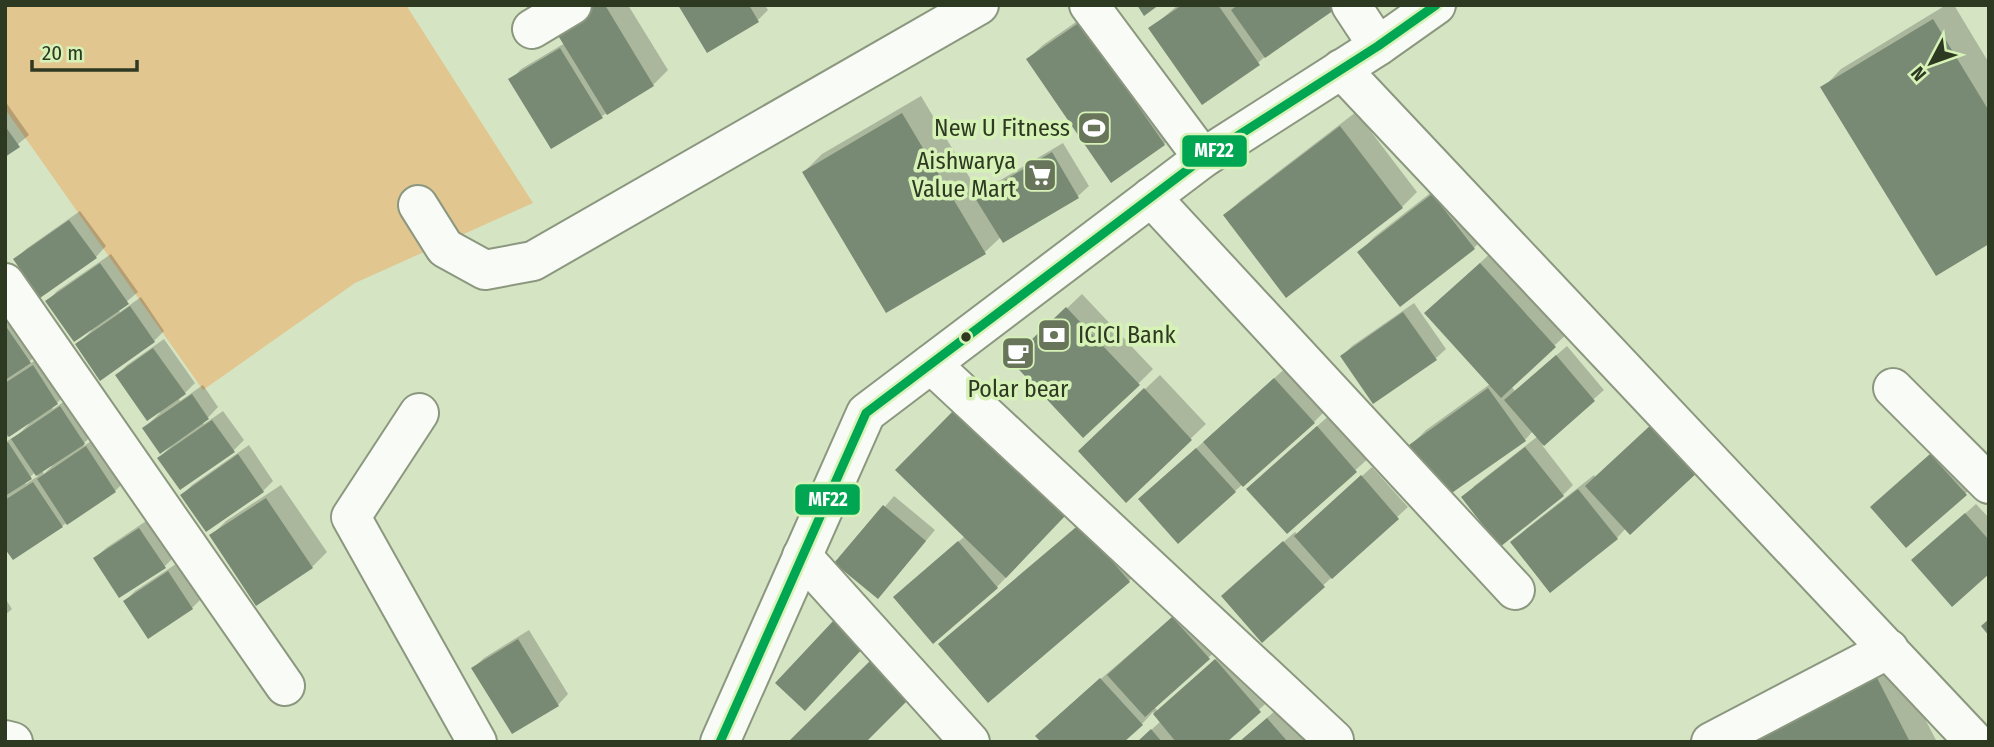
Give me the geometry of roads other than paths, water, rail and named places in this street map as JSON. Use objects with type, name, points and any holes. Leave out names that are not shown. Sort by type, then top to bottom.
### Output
[{"type":"street","points":[[532,29],[572,5]]},
{"type":"street","points":[[418,205],[445,248],[485,270],[533,261],[979,5]]},
{"type":"street","points":[[1089,5],[1203,158]]},
{"type":"street","points":[[1351,5],[1378,46]]},
{"type":"street","points":[[720,742],[866,413],[1203,158],[1378,46],[1436,5]]},
{"type":"street","points":[[1341,69],[1975,742]]},
{"type":"street","points":[[1151,197],[1515,590]]},
{"type":"street","points":[[5,283],[285,686]]},
{"type":"street","points":[[931,364],[1334,740]]},
{"type":"street","points":[[1893,388],[1974,448],[1989,484]]},
{"type":"street","points":[[419,413],[351,517],[477,742]]},
{"type":"street","points":[[802,556],[970,742]]},
{"type":"street","points":[[1711,742],[1889,649]]},
{"type":"street","points":[[5,740],[13,742]]},
{"type":"place","name":"New U Fitness","points":[[1094,128]]},
{"type":"place","name":"Aishwarya Value Mart","points":[[1040,175]]},
{"type":"place","name":"ICICI Bank","points":[[1054,335]]},
{"type":"place","name":"Polar bear","points":[[1018,353]]}]
